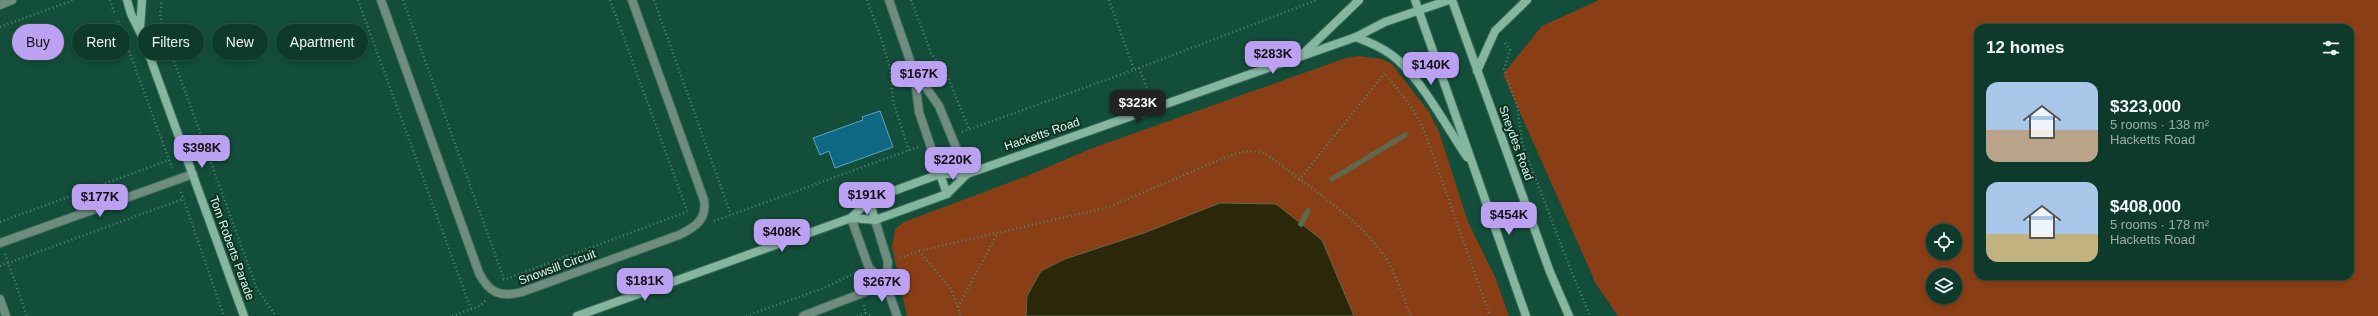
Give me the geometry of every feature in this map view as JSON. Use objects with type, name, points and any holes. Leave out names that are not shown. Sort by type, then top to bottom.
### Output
[{"type":"street","points":[[0,4],[12,0]]},
{"type":"street","name":"Tom Roberts Parade","points":[[127,0],[131,14],[138,26]]},
{"type":"street","name":"Tom Roberts Parade","points":[[140,24],[142,0]]},
{"type":"street","points":[[381,0],[479,273],[485,284],[494,292]]},
{"type":"street","points":[[632,0],[703,196],[705,207],[702,218]]},
{"type":"street","points":[[888,0],[914,72],[919,112],[947,194]]},
{"type":"street","points":[[1302,54],[1359,0]]},
{"type":"street","points":[[1415,0],[1475,169],[1524,314]]},
{"type":"street","name":"Hacketts Road","points":[[851,218],[869,200],[940,174],[967,174],[1356,36],[1385,22],[1450,0]]},
{"type":"street","name":"Sneydes Road","points":[[1450,0],[1550,272],[1569,316]]},
{"type":"street","points":[[1477,71],[1495,30],[1527,0]]},
{"type":"street","points":[[1356,36],[1383,49],[1399,61],[1438,113],[1475,169]]},
{"type":"street","name":"Tom Roberts Parade","points":[[151,60],[244,316]]},
{"type":"street","points":[[914,72],[939,106],[967,174]]},
{"type":"street","points":[[0,243],[193,174]]},
{"type":"street","name":"Hacketts Road","points":[[577,316],[851,218],[875,220],[947,194],[967,174]]},
{"type":"street","points":[[869,200],[888,262],[886,284],[897,316]]},
{"type":"street","name":"Snowsill Circuit","points":[[494,292],[507,295],[522,292],[680,235],[696,226],[702,218]]},
{"type":"street","points":[[851,218],[869,268],[886,284]]},
{"type":"street","points":[[803,316],[886,284]]},
{"type":"street","points":[[0,299],[6,316]]},
{"type":"path","points":[[0,27],[74,0]]},
{"type":"path","points":[[110,0],[169,160],[224,316]]},
{"type":"path","points":[[358,0],[471,309]]},
{"type":"path","points":[[403,0],[504,279]]},
{"type":"path","points":[[610,0],[687,212]]},
{"type":"path","points":[[654,0],[732,215]]},
{"type":"path","points":[[867,0],[882,41],[890,70],[893,101],[909,151]]},
{"type":"path","points":[[912,0],[931,54],[947,75],[969,129]]},
{"type":"path","points":[[1109,0],[1134,70]]},
{"type":"path","points":[[1307,0],[1308,4]]},
{"type":"path","points":[[954,142],[962,132],[969,129],[1134,70],[1317,0]]},
{"type":"path","points":[[1506,43],[1510,50],[1505,74],[1517,105],[1522,144],[1590,316]]},
{"type":"path","points":[[173,60],[256,289],[276,316]]},
{"type":"path","points":[[1139,68],[1154,107]]},
{"type":"path","points":[[1300,180],[1385,73],[1412,108],[1423,127],[1490,316]]},
{"type":"path","points":[[452,316],[459,315],[480,306],[504,279],[687,212],[715,221],[918,147],[931,150]]},
{"type":"path","points":[[888,262],[919,251],[1109,207],[1241,152],[1259,151],[1268,155],[1358,228],[1381,252],[1411,316]]},
{"type":"path","points":[[0,222],[169,160]]},
{"type":"path","points":[[0,266],[183,199]]},
{"type":"path","points":[[958,307],[997,233]]},
{"type":"path","points":[[0,243],[27,316]]},
{"type":"path","points":[[919,251],[951,289],[961,316]]},
{"type":"path","points":[[746,316],[824,288],[869,268]]},
{"type":"path","points":[[857,316],[866,313]]},
{"type":"shaded area","points":[[1599,0],[2378,0],[2378,316],[1618,316],[1596,284],[1503,74],[1542,26]]},
{"type":"shaded area","points":[[1358,56],[1382,59],[1392,64],[1429,112],[1439,132],[1468,222],[1495,277],[1509,316],[907,316],[892,247],[895,229],[904,222],[1027,176],[1090,149],[1346,58]]},
{"type":"shaded area","points":[[1220,203],[1276,204],[1322,240],[1354,316],[1026,316],[1027,296],[1041,271],[1065,259],[1144,233]]},
{"type":"building","points":[[880,111],[893,147],[835,168],[829,151],[820,155],[813,138],[863,120],[862,117]]},
{"type":"waterway","points":[[1332,179],[1405,135]]},
{"type":"waterway","points":[[1301,224],[1308,211]]}]
